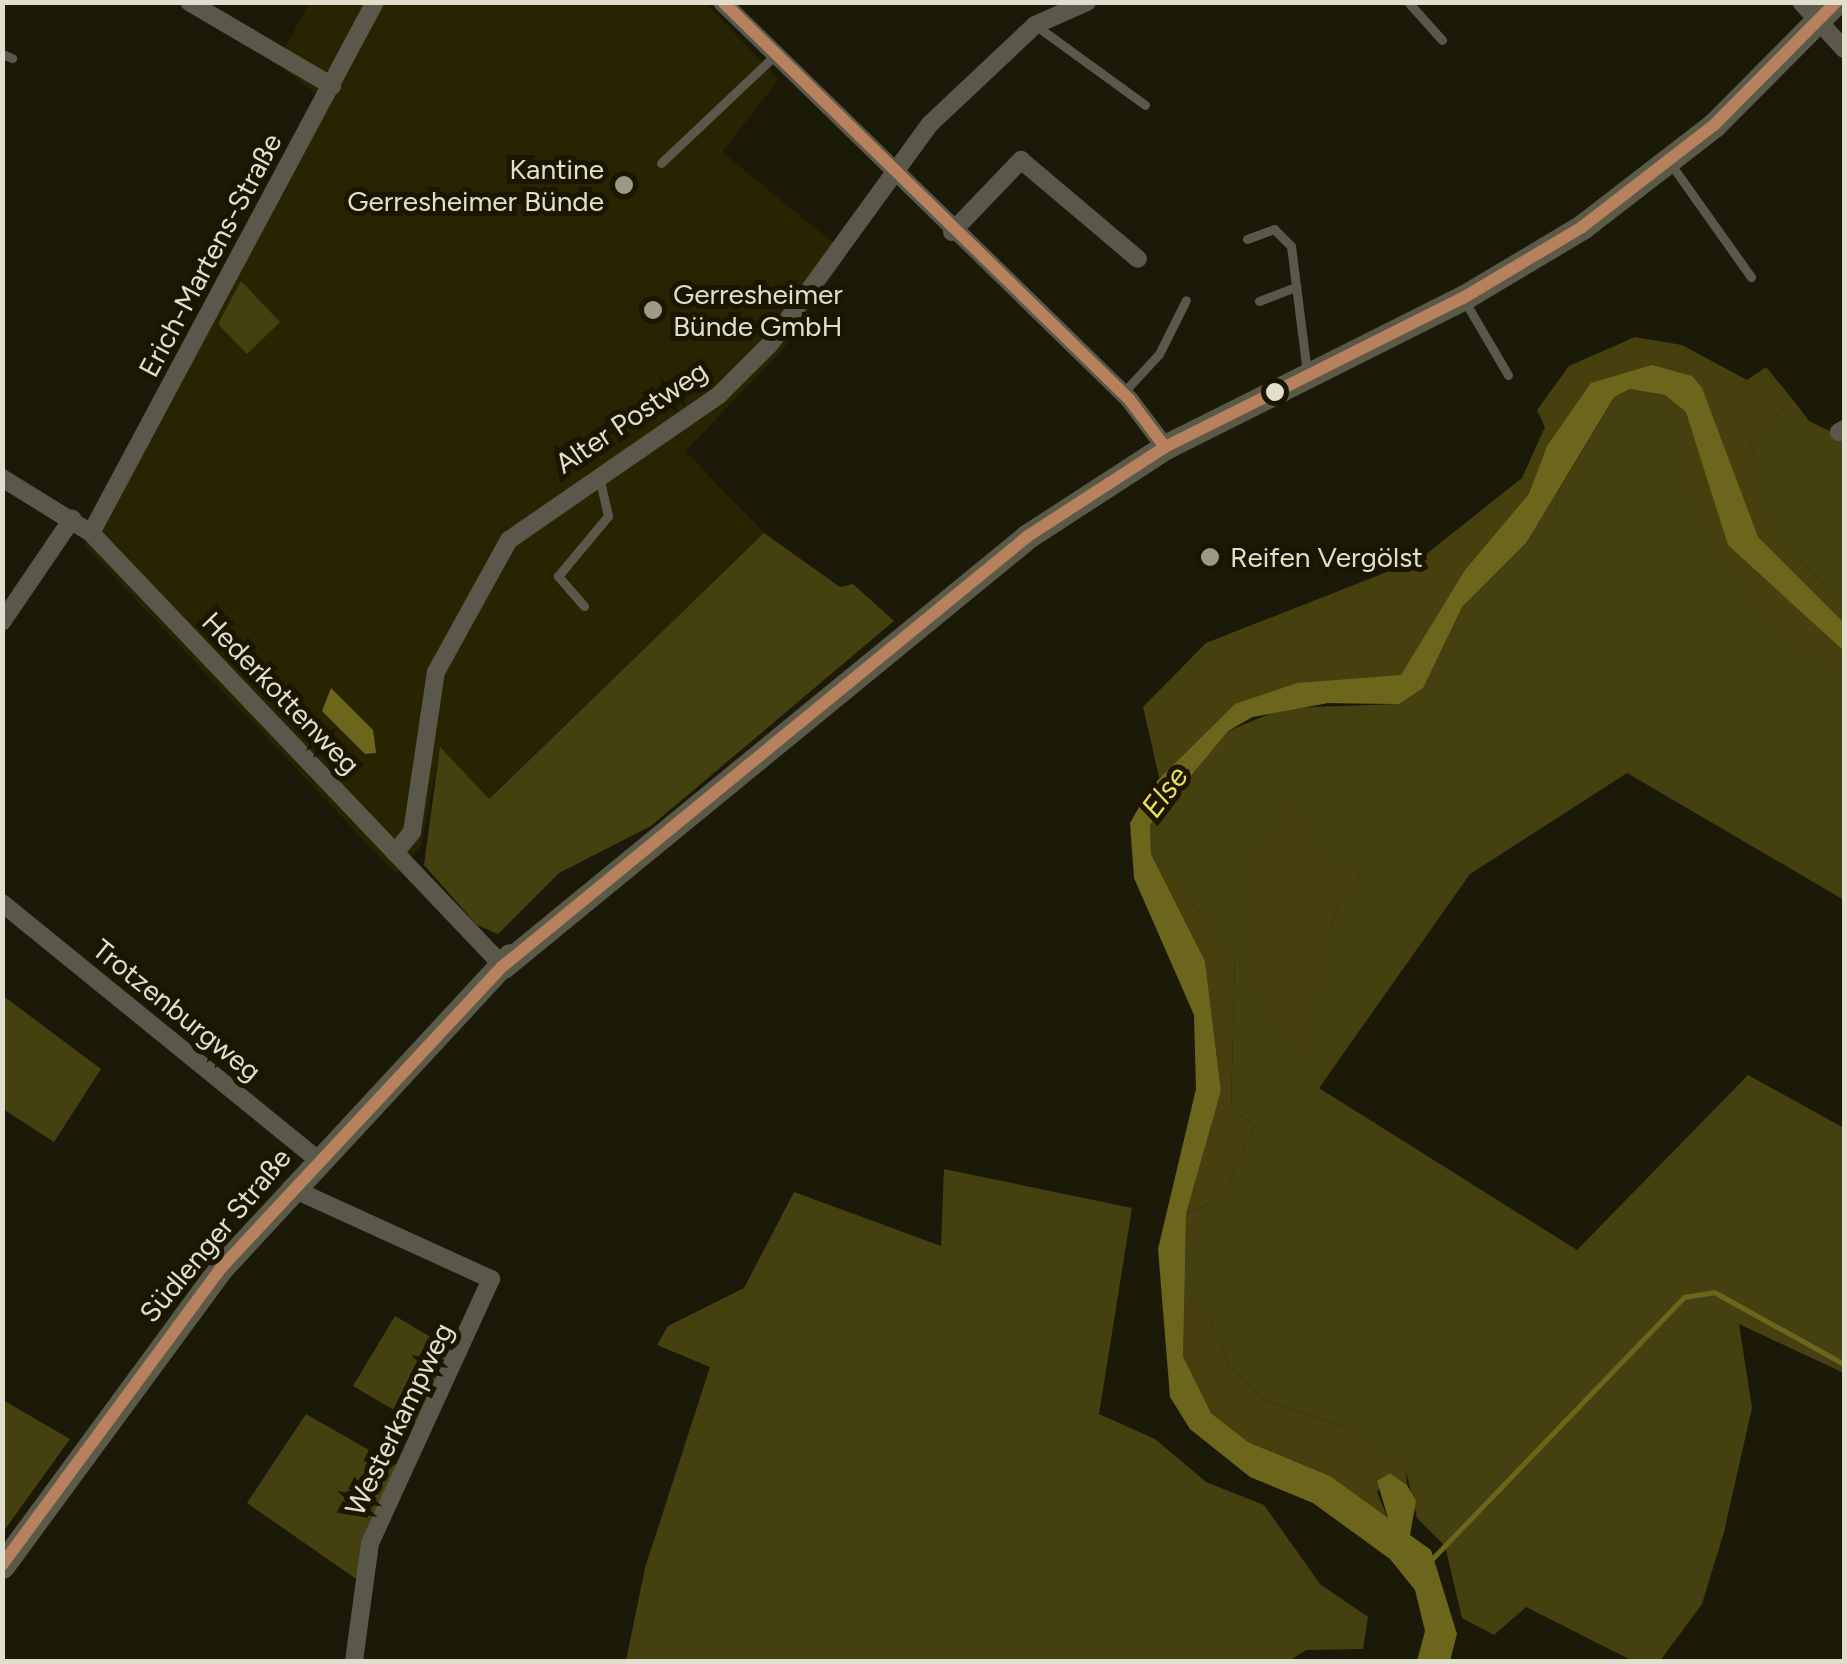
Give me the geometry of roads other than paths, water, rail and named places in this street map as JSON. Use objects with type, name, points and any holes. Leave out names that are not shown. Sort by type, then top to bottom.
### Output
[{"type":"main road","name":"Südlenger Straße","points":[[2,1566],[221,1268],[503,966],[940,602],[1165,447],[1463,298],[1670,163],[1818,24],[1836,2]]},
{"type":"street","points":[[190,2],[332,86]]},
{"type":"street","name":"Erich-Martens-Straße","points":[[90,533],[375,2]]},
{"type":"street","points":[[722,2],[889,174],[1123,394],[1165,447]]},
{"type":"street","name":"Alter Postweg","points":[[395,853],[412,832],[426,718],[455,627],[509,540],[598,473],[719,396],[770,344],[889,174],[1036,26],[1087,2]]},
{"type":"street","points":[[1801,2],[1844,49]]},
{"type":"street","points":[[952,232],[1022,160],[1138,259]]},
{"type":"street","name":"Hederkottenweg","points":[[2,478],[72,518],[90,533],[503,966]]},
{"type":"street","points":[[2,622],[72,518]]},
{"type":"street","name":"Trotzenburgweg","points":[[2,903],[318,1160]]},
{"type":"street","name":"Westerkampweg","points":[[292,1188],[480,1266],[490,1294],[370,1544],[354,1662]]},
{"type":"lane","points":[[1408,2],[1442,40]]},
{"type":"lane","points":[[1036,26],[1145,105]]},
{"type":"lane","points":[[661,162],[774,56]]},
{"type":"lane","points":[[1670,163],[1751,277]]},
{"type":"lane","points":[[1247,239],[1280,232],[1296,287],[1307,376]]},
{"type":"lane","points":[[1259,301],[1296,287]]},
{"type":"lane","points":[[1463,298],[1508,375]]},
{"type":"lane","points":[[1123,394],[1158,354],[1186,300]]},
{"type":"lane","points":[[584,606],[558,576],[608,516],[598,473]]},
{"type":"water","name":"Else","points":[[1652,365],[1692,376],[1702,388],[1758,537],[1844,623],[1844,651],[1728,545],[1686,412],[1665,395],[1630,389],[1614,397],[1526,543],[1462,607],[1423,688],[1399,704],[1328,703],[1252,717],[1228,731],[1150,825],[1151,854],[1205,961],[1221,1091],[1186,1214],[1183,1356],[1211,1413],[1248,1442],[1330,1476],[1388,1518],[1377,1481],[1390,1473],[1407,1485],[1416,1501],[1410,1535],[1431,1550],[1457,1634],[1450,1661],[1417,1661],[1425,1631],[1415,1590],[1390,1559],[1313,1503],[1250,1477],[1190,1429],[1170,1397],[1158,1249],[1196,1089],[1194,1015],[1134,878],[1130,823],[1150,788],[1235,704],[1297,683],[1401,675],[1465,570],[1529,494],[1547,446],[1591,383]]},
{"type":"water","points":[[331,688],[373,730],[376,753],[365,754],[322,711]]},
{"type":"waterway","points":[[1430,1561],[1684,1297],[1714,1292],[1844,1364]]},
{"type":"place","name":"Kantine Gerresheimer Bünde","points":[[624,185]]},
{"type":"place","name":"Gerresheimer Bünde GmbH","points":[[653,310]]},
{"type":"place","name":"Reifen Vergölst","points":[[1210,557]]}]
